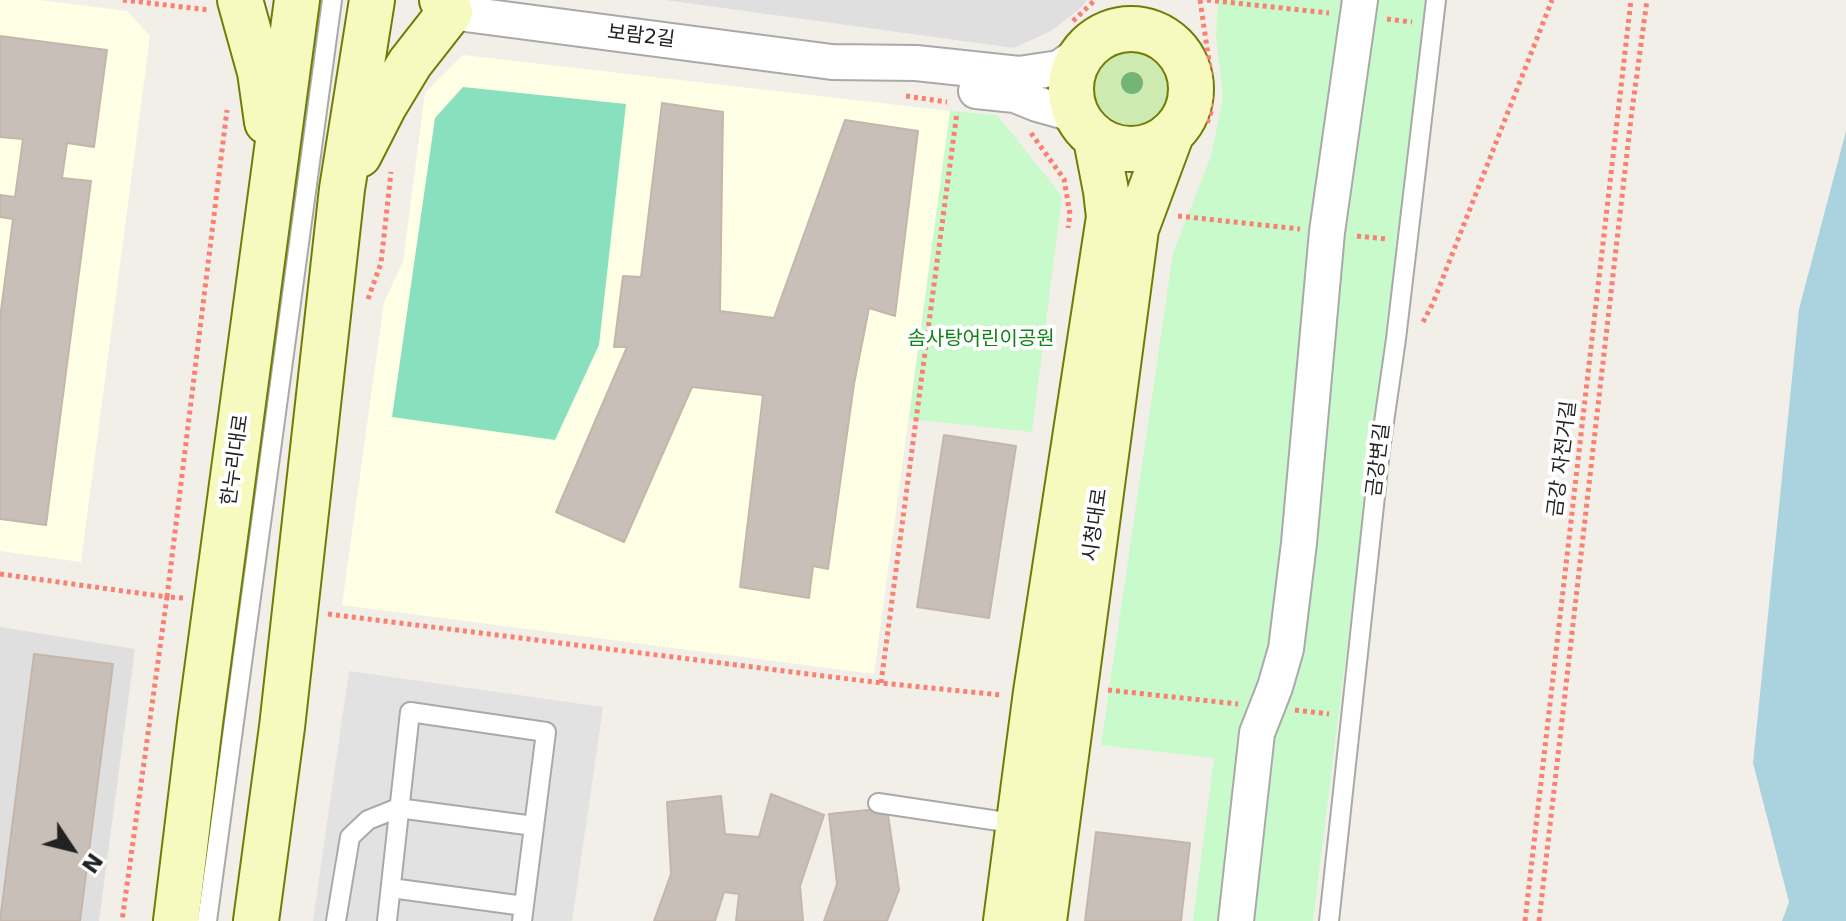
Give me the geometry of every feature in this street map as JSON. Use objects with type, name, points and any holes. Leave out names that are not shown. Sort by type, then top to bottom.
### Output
[{"type":"street","name":"한누리대로","points":[[176,921],[297,0]]},
{"type":"street","points":[[256,921],[282,727],[342,189],[372,0]]},
{"type":"street","points":[[1169,0],[1169,22],[1190,73],[1191,96],[1185,117],[1171,135],[1154,145],[1134,150],[1114,147],[1086,127],[1070,93],[1073,70],[1093,23],[1144,29],[1164,38],[1180,53]]},
{"type":"street","points":[[342,189],[384,106],[446,6]]},
{"type":"street","name":"보람2길","points":[[446,6],[832,62],[914,85],[1015,95],[1086,127]]},
{"type":"street","points":[[1236,921],[1257,733],[1279,674],[1288,634],[1327,232],[1359,8]]},
{"type":"street","points":[[222,11],[260,72],[274,174]]},
{"type":"street","name":"보람2길","points":[[832,62],[916,63],[1019,74],[1059,68],[1093,23]]},
{"type":"street","name":"시청대로","points":[[1006,921],[1036,692],[1109,217],[1106,191],[1086,127]]},
{"type":"street","name":"시청대로","points":[[1044,921],[1136,229],[1171,135]]},
{"type":"lane","points":[[207,921],[332,0]]},
{"type":"lane","name":"금강변길","points":[[1329,921],[1380,450],[1436,0]]},
{"type":"lane","points":[[387,921],[410,712],[546,732],[523,913],[391,888]]},
{"type":"lane","points":[[878,803],[1019,824]]},
{"type":"lane","points":[[336,921],[350,837],[368,820],[398,808],[534,826]]},
{"type":"path","points":[[123,0],[222,11]]},
{"type":"path","points":[[211,0],[222,11]]},
{"type":"path","points":[[1207,0],[1359,8],[1433,24]]},
{"type":"path","points":[[1396,339],[1422,323],[1433,303],[1552,0]]},
{"type":"path","name":"금강 자전거길","points":[[1525,921],[1631,0]]},
{"type":"path","points":[[1539,921],[1647,0]]},
{"type":"path","points":[[881,683],[958,103],[895,95]]},
{"type":"path","points":[[122,921],[167,597],[228,105]]},
{"type":"path","points":[[1030,131],[1064,179],[1070,214],[1067,241]]},
{"type":"path","points":[[364,309],[381,263],[392,157]]},
{"type":"path","points":[[1142,212],[1408,241]]},
{"type":"path","points":[[0,574],[167,597]]},
{"type":"path","points":[[325,614],[881,683],[1006,692]]},
{"type":"path","points":[[1099,689],[1352,717]]},
{"type":"shaded area","points":[[0,0],[39,0],[127,11],[150,36],[81,562],[0,551]]},
{"type":"shaded area","points":[[665,0],[1087,0],[1051,31],[1014,48]]},
{"type":"shaded area","points":[[463,55],[950,111],[874,674],[342,605],[384,302],[403,262],[425,93]]},
{"type":"shaded area","points":[[0,627],[135,649],[99,921],[0,921]]},
{"type":"shaded area","points":[[349,671],[603,707],[572,921],[313,921]]},
{"type":"green space","points":[[1218,0],[1425,0],[1313,921],[1193,921],[1214,758],[1101,745],[1173,253],[1211,156],[1223,97],[1216,35]]},
{"type":"green space","points":[[1140,49],[1153,55],[1164,66],[1170,87],[1168,102],[1153,119],[1140,125],[1124,125],[1111,119],[1096,102],[1094,79],[1100,66],[1117,51]]},
{"type":"green space","points":[[463,87],[626,104],[599,345],[555,440],[392,417],[435,118]]},
{"type":"green space","name":"솜사탕어린이공원","points":[[950,111],[997,115],[1062,196],[1032,432],[909,419]]},
{"type":"water","points":[[1846,131],[1846,921],[1782,921],[1789,902],[1753,763],[1799,309]]},
{"type":"building","points":[[0,36],[107,50],[94,147],[67,143],[62,178],[91,181],[46,525],[0,519],[0,318],[13,219],[0,217],[0,195],[15,197],[23,139],[0,137]]},
{"type":"building","points":[[662,103],[723,112],[720,311],[774,318],[845,120],[918,131],[895,316],[869,308],[854,384],[828,569],[813,566],[809,598],[740,587],[763,395],[692,387],[624,542],[556,512],[627,347],[614,347],[623,276],[641,277]]},
{"type":"building","points":[[944,435],[1016,446],[989,618],[917,607]]},
{"type":"building","points":[[34,654],[113,664],[80,921],[0,921]]},
{"type":"building","points":[[771,794],[824,815],[800,886],[803,921],[736,921],[739,894],[724,892],[715,921],[654,921],[671,874],[667,802],[721,796],[725,834],[759,837]]},
{"type":"building","points":[[887,808],[899,890],[887,921],[824,921],[837,884],[829,814]]},
{"type":"building","points":[[1096,832],[1190,843],[1181,921],[1085,921]]}]
